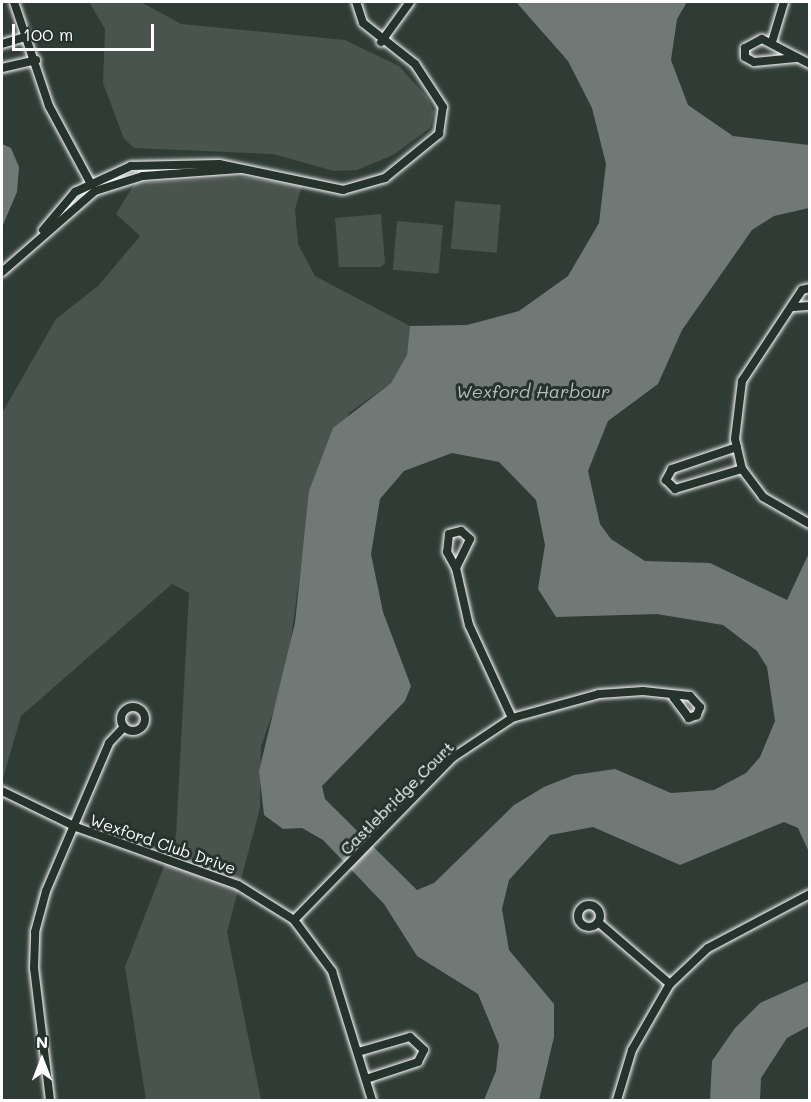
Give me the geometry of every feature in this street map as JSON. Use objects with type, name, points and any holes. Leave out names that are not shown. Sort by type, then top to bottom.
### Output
[{"type":"street","points":[[14,2],[28,36],[49,106],[94,191]]},
{"type":"street","points":[[44,230],[61,204],[90,182],[146,163],[244,168],[343,190],[360,189],[385,178],[439,134],[445,118],[440,97],[415,64],[381,42],[363,23],[356,2]]},
{"type":"street","points":[[381,42],[410,2]]},
{"type":"street","points":[[772,42],[784,2]]},
{"type":"street","points":[[2,44],[28,36]]},
{"type":"street","points":[[796,58],[754,62],[745,57],[751,40],[772,42],[796,58],[810,64]]},
{"type":"street","points":[[2,68],[36,60]]},
{"type":"street","points":[[2,272],[44,230],[94,191],[143,176],[244,168]]},
{"type":"street","points":[[809,524],[763,497],[742,469],[737,447],[742,381],[794,307],[802,290],[810,288]]},
{"type":"street","points":[[794,307],[810,306]]},
{"type":"street","points":[[737,447],[672,469],[666,480],[675,489],[742,469]]},
{"type":"street","points":[[456,567],[469,625],[512,718]]},
{"type":"street","name":"Castlebridge Court","points":[[294,920],[452,758],[512,718],[599,694],[643,691],[673,697]]},
{"type":"street","points":[[50,1101],[33,968],[35,932],[46,891],[76,827],[109,743],[124,727]]},
{"type":"street","name":"Wexford Club Drive","points":[[2,791],[76,827],[238,885],[294,920],[332,970],[372,1101]]},
{"type":"street","points":[[617,1101],[632,1050],[670,984],[708,948],[810,894]]},
{"type":"street","points":[[598,922],[670,984]]},
{"type":"street","points":[[358,1052],[410,1037],[424,1050],[417,1062],[366,1079]]},
{"type":"shaded area","points":[[89,2],[141,2],[181,24],[345,40],[399,66],[427,97],[434,112],[430,128],[393,155],[357,170],[334,171],[273,154],[134,148],[124,139],[103,83],[105,29]]},
{"type":"shaded area","points":[[244,177],[302,186],[295,209],[298,244],[315,276],[410,326],[407,355],[391,383],[349,413],[308,514],[286,676],[261,746],[260,808],[227,932],[261,1100],[146,1100],[125,967],[176,835],[189,593],[172,584],[21,716],[2,782],[2,413],[56,319],[99,285],[140,236],[116,214],[135,183]]},
{"type":"shaded area","points":[[455,201],[501,205],[497,253],[451,249]]},
{"type":"shaded area","points":[[381,214],[385,263],[381,267],[339,267],[335,218]]},
{"type":"shaded area","points":[[397,221],[443,225],[439,274],[393,270]]},
{"type":"water","name":"Wexford Harbour","points":[[516,2],[687,2],[677,19],[671,60],[688,105],[733,136],[809,145],[809,208],[774,216],[752,230],[682,330],[658,384],[608,421],[588,471],[600,524],[611,539],[645,561],[710,563],[787,600],[809,553],[809,852],[798,828],[784,822],[680,865],[593,827],[550,835],[509,880],[502,909],[509,950],[554,1004],[554,1037],[539,1100],[484,1100],[496,1071],[499,1045],[478,994],[417,956],[384,904],[323,840],[302,828],[283,829],[264,815],[259,771],[295,623],[309,491],[333,428],[391,383],[407,355],[410,326],[467,325],[519,311],[568,276],[599,223],[606,164],[592,108],[568,61]],"holes":[[[452,453],[499,462],[536,500],[545,545],[538,589],[556,617],[657,614],[723,625],[757,651],[767,667],[775,721],[760,757],[746,773],[714,790],[671,793],[615,769],[574,775],[544,787],[514,805],[434,883],[417,890],[325,799],[322,786],[405,701],[411,686],[383,612],[371,554],[380,499],[404,471]]]},
{"type":"water","points":[[2,144],[11,148],[19,167],[17,192],[2,227]]},
{"type":"water","points":[[809,981],[809,1026],[787,1038],[761,1078],[760,1100],[710,1100],[712,1061],[735,1028],[760,1003]]}]
